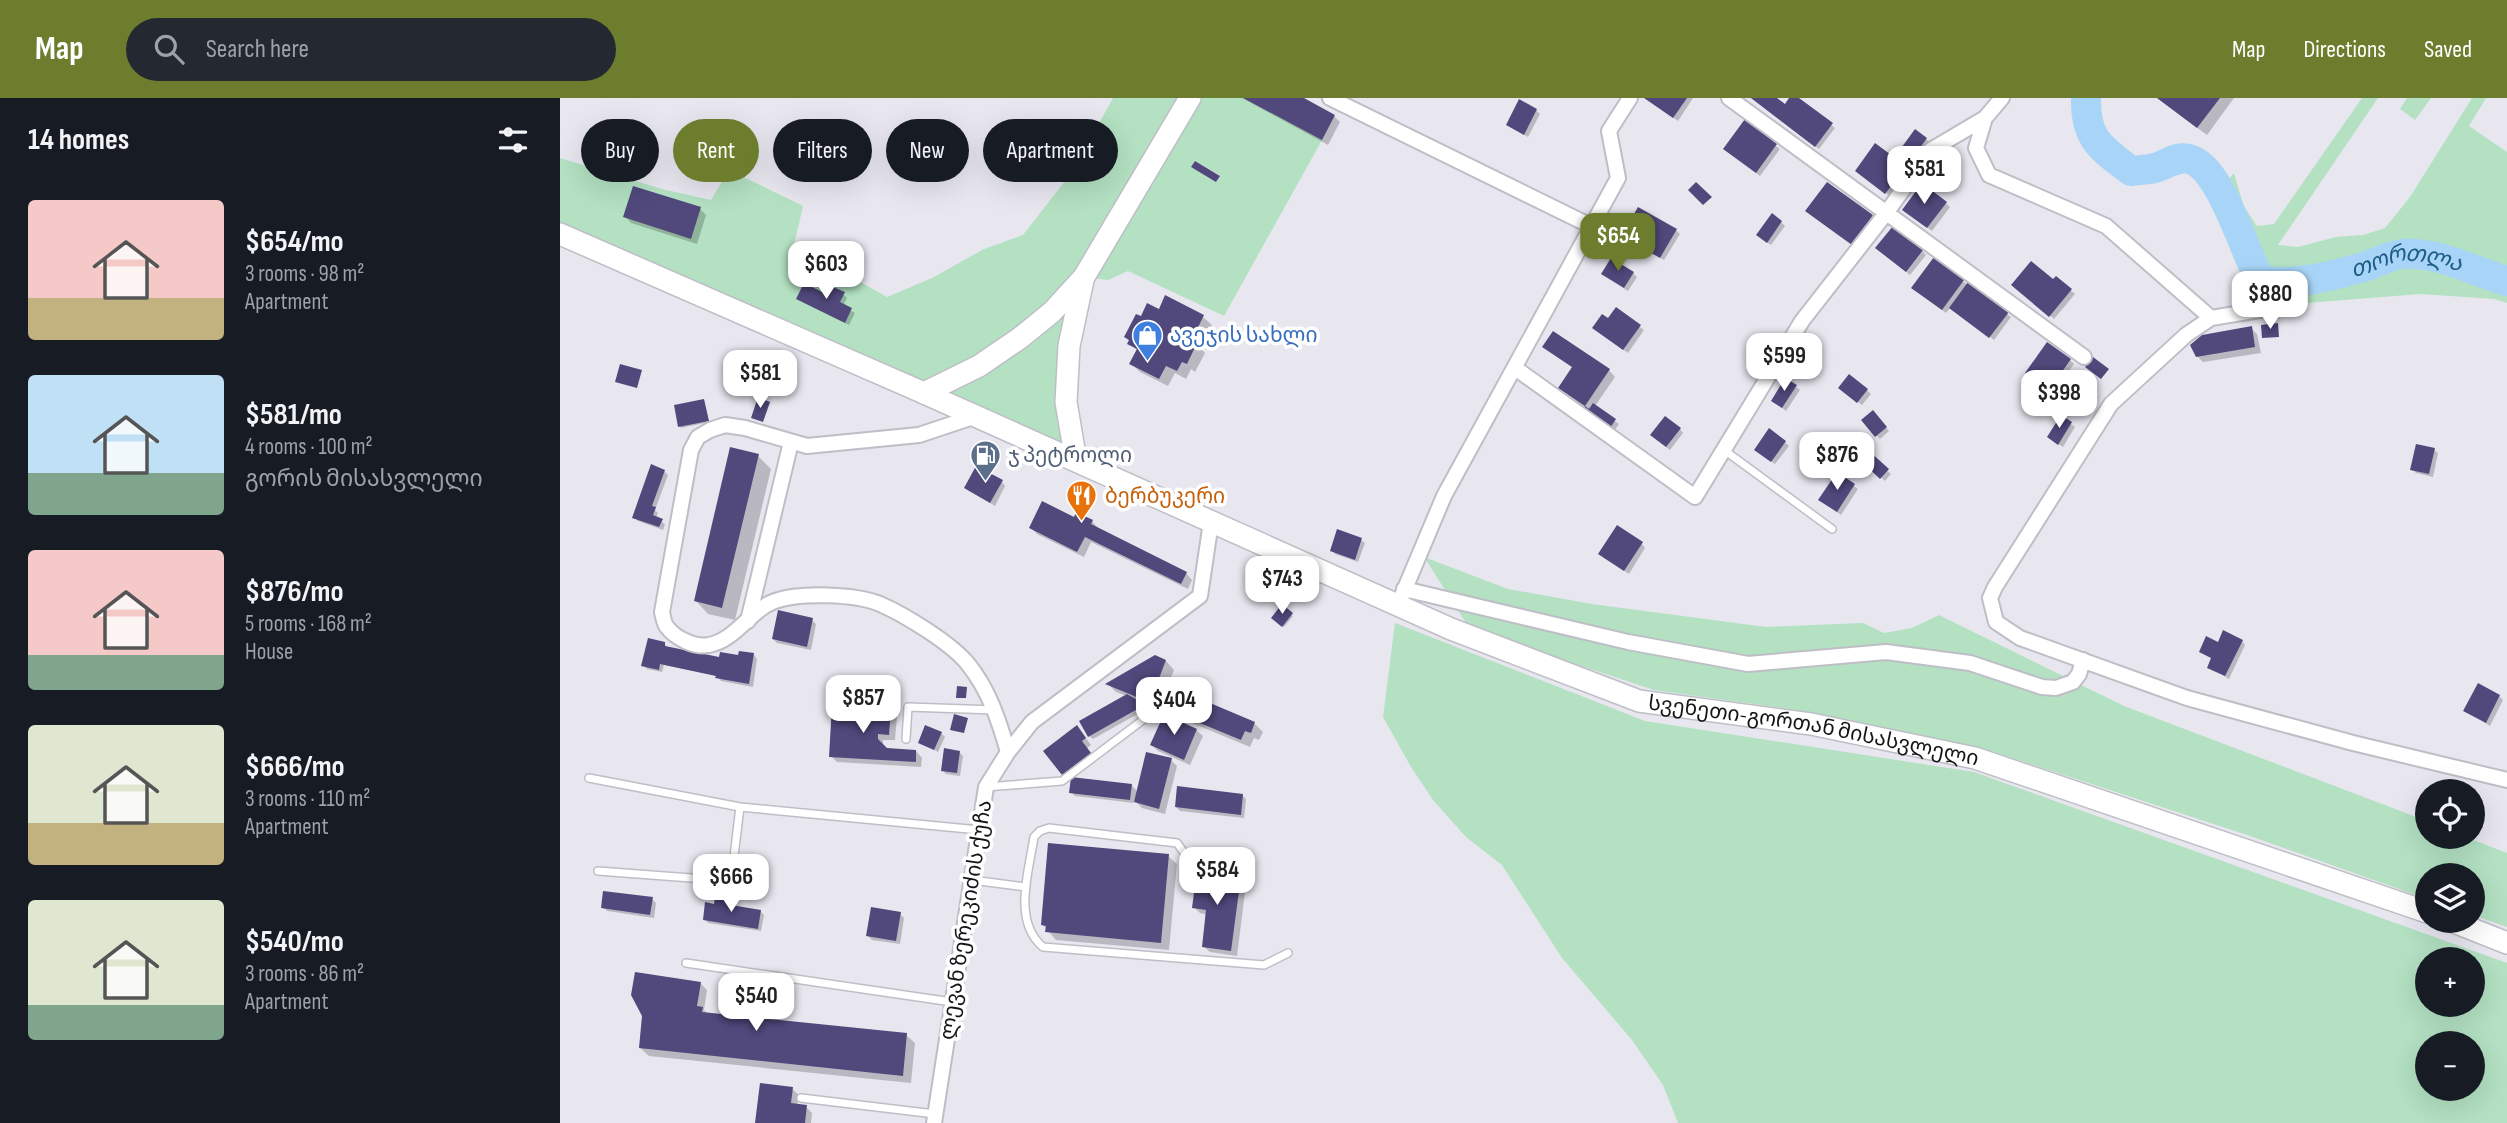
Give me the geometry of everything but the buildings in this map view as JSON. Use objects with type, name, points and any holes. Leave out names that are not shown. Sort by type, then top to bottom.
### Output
[{"type":"main road","points":[[924,393],[979,366],[1020,338],[1052,312],[1084,277],[1190,98]]},
{"type":"main road","name":"სვენეთი-გორთან მისასვლელი","points":[[560,234],[1211,522],[1401,597],[1451,629],[1639,701],[1811,724],[1975,758],[2415,908]]},
{"type":"main road","points":[[1076,461],[1066,402],[1069,346],[1084,277]]},
{"type":"main road","points":[[2482,933],[2507,943]]},
{"type":"street","points":[[1330,98],[1593,227]]},
{"type":"street","points":[[1630,98],[1609,131],[1619,178],[1444,496],[1401,597],[1748,664],[1886,652],[1970,663],[2042,687],[2056,688],[2073,682],[2079,674],[2083,660]]},
{"type":"street","points":[[1729,98],[2084,357]]},
{"type":"street","points":[[1515,368],[1695,497],[1802,321],[1887,212],[1931,150],[1985,118],[2003,99]]},
{"type":"street","points":[[1985,118],[1976,148],[1989,175],[2106,226],[2211,318]]},
{"type":"street","points":[[2290,304],[2211,318],[2186,335],[2111,404],[1995,587],[1990,598],[1996,622],[2020,638],[2187,698],[2353,743],[2507,780]]},
{"type":"street","points":[[976,416],[919,435],[807,446],[725,425],[698,437],[691,450],[662,612],[666,626],[687,644],[708,646],[726,638],[772,601],[799,595],[835,596],[879,603],[927,630],[968,663],[996,710],[1007,751]]},
{"type":"street","points":[[748,621],[791,442]]},
{"type":"street","name":"ლევან ზერეკიძის ქუჩა","points":[[935,1119],[986,787],[1007,751],[1032,722],[1200,596],[1211,522]]},
{"type":"lane","points":[[1724,449],[1832,529]]},
{"type":"lane","points":[[906,740],[908,707],[996,710]]},
{"type":"lane","points":[[986,787],[1062,781],[1148,716]]},
{"type":"lane","points":[[589,778],[740,807],[980,830]]},
{"type":"lane","points":[[598,871],[731,881],[740,807]]},
{"type":"lane","points":[[1185,867],[1185,854],[1177,843],[1049,828],[1034,837],[1026,887],[1026,920],[1036,942],[1042,947],[1264,965],[1288,953]]},
{"type":"lane","points":[[972,880],[1026,887]]},
{"type":"lane","points":[[686,962],[953,1002]]},
{"type":"lane","points":[[800,1098],[935,1119]]},
{"type":"green space","points":[[1113,98],[1243,98],[1322,140],[1224,316],[1128,271],[1108,280],[1084,277],[1069,346],[1076,461],[560,234],[560,158],[581,164],[581,182],[639,182],[711,200],[722,182],[754,182],[803,206],[794,245],[887,297],[932,278],[984,249],[1023,235],[1064,182],[1118,182],[1118,119],[1101,119]],"holes":[[[1195,161],[1220,175],[1217,181],[1191,167]]]},
{"type":"green space","points":[[2362,98],[2378,98],[2278,245],[2298,247],[2336,237],[2363,235],[2385,228],[2410,197],[2472,98],[2486,98],[2469,126],[2507,152],[2507,303],[2495,299],[2420,294],[2294,304],[2306,279],[2275,284],[2260,279],[2250,262],[2220,190],[2234,173],[2244,207],[2257,226],[2274,224]]},
{"type":"green space","points":[[2407,98],[2431,98],[2415,120],[2400,109]]},
{"type":"green space","points":[[1424,557],[1508,589],[1592,604],[1766,627],[1863,623],[1884,633],[1912,628],[1939,615],[2124,706],[2415,816],[2415,849],[2485,849],[2485,844],[2507,853],[2507,927],[2485,919],[2485,863],[2415,863],[2415,895],[2250,836],[1994,752],[1796,710],[1654,690],[1470,629]]},
{"type":"green space","points":[[1395,623],[1645,721],[1974,772],[2415,930],[2415,933],[2423,933],[2462,947],[2415,947],[2415,1017],[2485,1017],[2485,955],[2507,963],[2507,1123],[1678,1123],[1663,1085],[1632,1040],[1562,958],[1502,865],[1466,837],[1433,800],[1383,717]]},
{"type":"waterway","name":"თორთლა","points":[[2086,98],[2086,112],[2092,133],[2103,149],[2131,171],[2155,168],[2181,158],[2201,165],[2221,193],[2260,279],[2285,282],[2314,279],[2355,270],[2389,257],[2417,254],[2443,259],[2507,281]]},
{"type":"place","name":"ავეჯის სახლი","points":[[1147,362]]},
{"type":"place","name":"ჯ პეტროლი","points":[[985,482]]},
{"type":"place","name":"ბერბუკერი","points":[[1082,523]]}]
